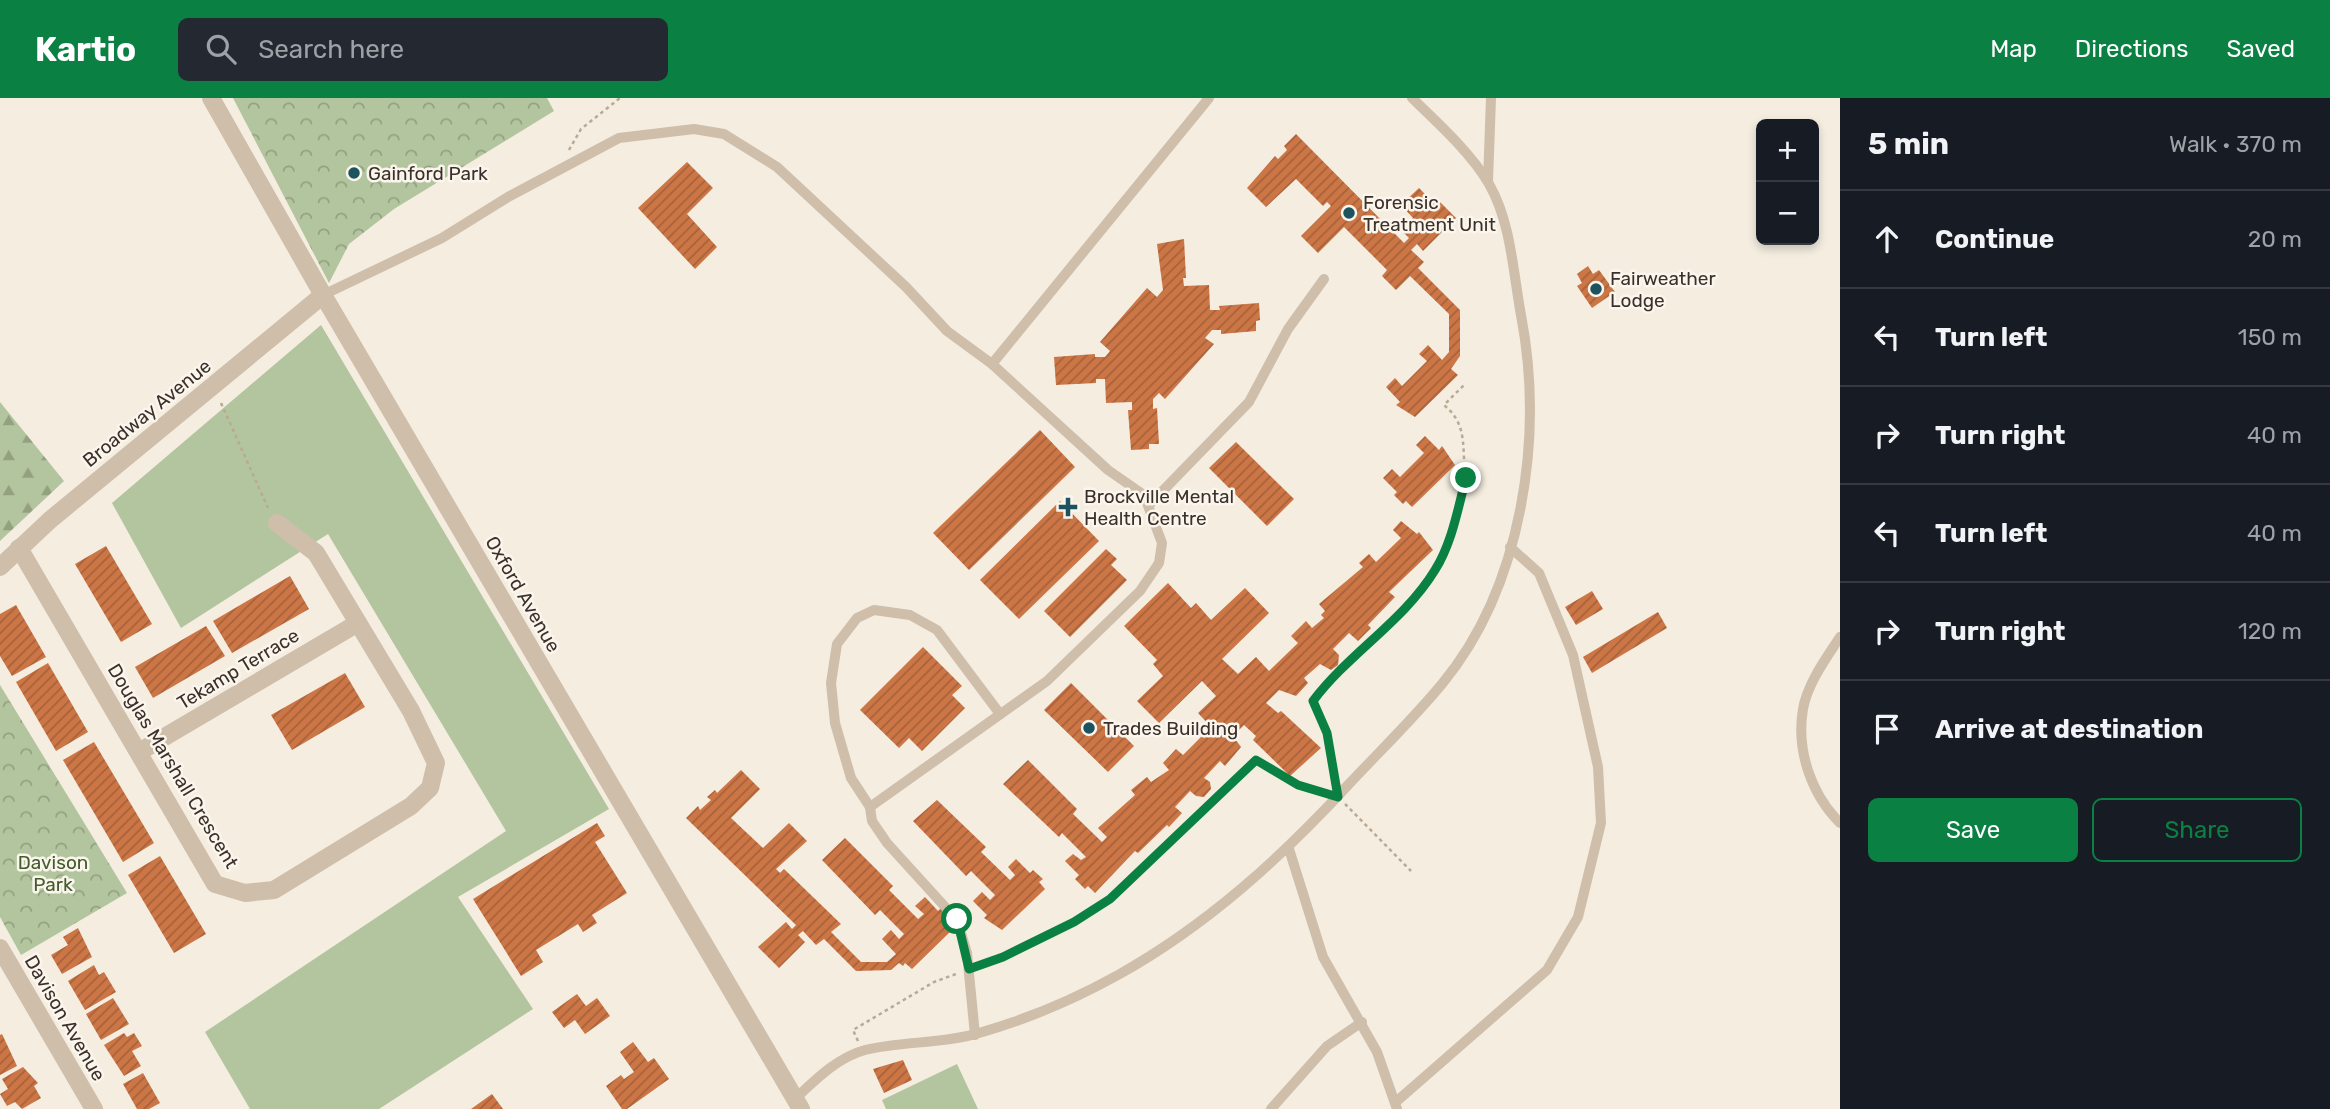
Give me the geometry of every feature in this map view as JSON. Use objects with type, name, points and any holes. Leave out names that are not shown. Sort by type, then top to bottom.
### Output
[{"type":"street","name":"Oxford Avenue","points":[[211,98],[794,1106]]},
{"type":"street","name":"Broadway Avenue","points":[[0,567],[19,548],[323,295]]},
{"type":"street","name":"Douglas Marshall Crescent","points":[[19,548],[215,884],[246,892],[274,890],[411,806],[430,788],[436,763],[411,711],[316,553],[277,523]]},
{"type":"street","name":"Tekamp Terrace","points":[[139,752],[358,623]]},
{"type":"street","name":"Davison Avenue","points":[[0,948],[94,1109]]},
{"type":"lane","points":[[992,364],[1209,98]]},
{"type":"lane","points":[[794,1106],[824,1072],[862,1050],[975,1035],[1057,1008],[1121,974],[1203,920],[1289,849],[1338,797],[1444,682],[1484,619],[1510,547],[1527,486],[1530,364],[1503,215],[1488,181],[1439,124],[1412,98]]},
{"type":"lane","points":[[1488,181],[1491,98]]},
{"type":"lane","points":[[323,295],[442,238],[508,197],[619,138],[694,129],[723,134],[777,167],[906,287],[947,331],[992,364],[1108,470],[1144,495],[1162,544],[1159,563],[1140,591],[1047,681],[870,807]]},
{"type":"lane","points":[[1149,505],[1249,402],[1288,329],[1324,279]]},
{"type":"lane","points":[[1289,849],[1323,957],[1362,1022],[1397,1105],[1547,970],[1578,917],[1601,823],[1598,767],[1573,655],[1539,573],[1510,547]]},
{"type":"lane","points":[[975,1035],[969,969],[957,919],[887,843],[872,821],[870,807],[851,778],[835,723],[831,683],[836,644],[857,618],[874,610],[910,615],[937,630],[1000,714]]},
{"type":"lane","points":[[1840,637],[1823,663],[1803,708],[1805,767],[1829,812],[1840,823]]},
{"type":"lane","points":[[1271,1109],[1327,1046],[1362,1022]]},
{"type":"path","points":[[572,164],[569,151],[581,129],[620,98]]},
{"type":"path","points":[[1338,797],[1327,733],[1313,701],[1415,597],[1436,569],[1451,532],[1466,478],[1462,431],[1455,414],[1444,405],[1465,384]]},
{"type":"path","points":[[214,387],[260,496],[277,523]]},
{"type":"path","points":[[862,1050],[853,1030],[934,982],[1003,957],[1074,922],[1110,899],[1256,760],[1298,785],[1338,797],[1411,871]]},
{"type":"green space","points":[[233,98],[547,98],[554,111],[394,209],[349,244],[329,283]]},
{"type":"green space","points":[[321,325],[609,809],[458,897],[533,1009],[379,1109],[250,1109],[205,1032],[506,831],[328,534],[181,628],[112,503]]},
{"type":"green space","points":[[0,402],[64,481],[0,541]]},
{"type":"green space","name":"Davison Park","points":[[0,685],[127,893],[21,955],[0,917]]},
{"type":"green space","points":[[957,1064],[978,1109],[886,1109],[882,1100]]},
{"type":"building","name":"Forensic Treatment Unit","points":[[1296,134],[1404,243],[1409,238],[1401,230],[1413,218],[1401,205],[1419,188],[1432,201],[1435,197],[1456,218],[1423,251],[1417,244],[1411,250],[1424,262],[1418,268],[1460,310],[1460,356],[1451,369],[1458,375],[1415,417],[1396,405],[1400,402],[1386,387],[1395,378],[1402,386],[1427,361],[1419,354],[1428,345],[1442,360],[1449,352],[1449,314],[1410,276],[1396,290],[1382,276],[1387,270],[1344,227],[1318,253],[1301,236],[1331,206],[1327,202],[1323,206],[1296,179],[1266,207],[1247,188],[1275,156],[1278,159],[1287,150],[1284,146]]},
{"type":"building","points":[[687,162],[713,188],[687,214],[717,247],[695,269],[638,208]]},
{"type":"building","points":[[1184,239],[1184,286],[1209,285],[1210,310],[1220,310],[1219,306],[1259,303],[1260,320],[1256,321],[1256,331],[1221,334],[1221,330],[1212,330],[1205,338],[1214,344],[1165,399],[1159,393],[1153,399],[1153,409],[1157,408],[1159,444],[1149,444],[1149,449],[1131,450],[1128,410],[1132,410],[1132,402],[1106,403],[1105,379],[1096,379],[1096,383],[1056,385],[1054,357],[1095,354],[1095,357],[1105,357],[1110,351],[1100,342],[1147,288],[1157,297],[1163,290],[1157,244]]},
{"type":"building","name":"Fairweather Lodge","points":[[1588,266],[1593,274],[1599,270],[1615,292],[1592,308],[1577,286],[1582,283],[1577,274]]},
{"type":"building","points":[[1040,430],[1075,467],[969,570],[933,533]]},
{"type":"building","points":[[1425,436],[1439,450],[1442,446],[1455,465],[1412,507],[1406,501],[1403,504],[1394,495],[1397,492],[1383,478],[1392,469],[1400,477],[1424,453],[1416,445]]},
{"type":"building","points":[[1236,442],[1294,499],[1267,526],[1209,468]]},
{"type":"building","points":[[1060,501],[1099,541],[1019,619],[980,580]]},
{"type":"building","points":[[1401,521],[1417,534],[1419,532],[1433,550],[1389,592],[1395,597],[1368,625],[1371,628],[1358,641],[1349,633],[1333,649],[1339,655],[1338,665],[1331,670],[1320,664],[1304,678],[1308,683],[1296,696],[1279,690],[1266,703],[1278,713],[1281,711],[1321,748],[1290,776],[1253,740],[1256,736],[1244,725],[1233,736],[1241,747],[1225,766],[1220,761],[1204,778],[1210,782],[1211,789],[1204,797],[1196,796],[1190,791],[1175,807],[1182,813],[1169,827],[1167,825],[1138,853],[1135,851],[1095,893],[1088,886],[1085,889],[1075,879],[1079,875],[1065,861],[1073,854],[1081,860],[1086,857],[1062,833],[1059,837],[1003,784],[1028,760],[1077,809],[1073,814],[1102,842],[1107,837],[1098,828],[1135,795],[1131,790],[1147,777],[1151,782],[1169,770],[1163,763],[1176,749],[1183,755],[1211,727],[1198,713],[1216,696],[1202,681],[1159,723],[1137,701],[1163,676],[1153,664],[1157,660],[1124,626],[1168,583],[1191,608],[1196,603],[1211,620],[1245,588],[1269,613],[1222,659],[1238,674],[1256,657],[1269,671],[1298,643],[1291,636],[1306,621],[1312,628],[1324,618],[1321,615],[1325,611],[1319,604],[1363,567],[1359,563],[1369,554],[1376,562],[1401,538],[1393,530]]},
{"type":"building","points":[[106,546],[152,624],[121,642],[75,564]]},
{"type":"building","points":[[1106,549],[1117,559],[1111,565],[1127,580],[1070,637],[1044,611]]},
{"type":"building","points":[[290,576],[309,609],[232,653],[213,621]]},
{"type":"building","points":[[1592,591],[1603,609],[1576,625],[1565,607]]},
{"type":"building","points":[[16,605],[46,657],[12,676],[0,656],[0,614]]},
{"type":"building","points":[[1658,612],[1667,628],[1592,673],[1583,657]]},
{"type":"building","points":[[206,626],[225,656],[153,698],[135,667]]},
{"type":"building","points":[[923,647],[962,686],[952,695],[965,708],[922,751],[909,738],[899,748],[860,710]]},
{"type":"building","points":[[48,663],[88,732],[56,751],[16,682]]},
{"type":"building","points":[[345,673],[365,707],[292,750],[271,715]]},
{"type":"building","name":"Trades Building","points":[[1071,683],[1134,746],[1108,772],[1044,710]]},
{"type":"building","points":[[94,742],[154,843],[123,862],[63,760]]},
{"type":"building","points":[[741,770],[760,789],[731,818],[763,848],[789,823],[807,841],[776,869],[780,873],[784,869],[841,924],[831,932],[861,962],[887,962],[896,954],[882,939],[891,930],[899,939],[904,934],[880,910],[875,915],[822,860],[845,838],[893,886],[889,890],[918,919],[924,914],[915,906],[925,897],[938,911],[942,907],[951,917],[947,920],[955,927],[912,969],[905,963],[903,966],[899,963],[891,970],[856,971],[824,939],[816,945],[803,931],[798,935],[805,942],[779,968],[758,947],[786,922],[792,929],[796,925],[686,818],[698,806],[700,810],[711,800],[707,797],[715,790],[717,793]]},
{"type":"building","points":[[937,800],[986,847],[981,852],[1010,880],[1015,875],[1008,867],[1016,859],[1030,873],[1033,870],[1043,879],[1039,882],[1045,889],[1002,930],[984,918],[987,915],[973,901],[982,892],[990,900],[995,895],[971,871],[966,876],[913,821]]},
{"type":"building","points":[[597,823],[605,836],[595,842],[627,893],[592,915],[597,923],[583,932],[578,924],[536,950],[543,962],[521,976],[473,899]]},
{"type":"building","points":[[160,856],[206,934],[174,953],[128,875]]},
{"type":"building","points":[[78,928],[92,957],[62,974],[51,955],[68,945],[63,937]]},
{"type":"building","points":[[94,965],[99,975],[104,972],[116,992],[85,1010],[68,981]]},
{"type":"building","points":[[577,994],[586,1006],[597,998],[610,1016],[585,1034],[575,1020],[564,1028],[552,1012]]},
{"type":"building","points":[[113,998],[129,1024],[101,1040],[86,1014]]},
{"type":"building","points":[[124,1033],[127,1037],[134,1033],[142,1046],[132,1051],[141,1066],[124,1076],[104,1045]]},
{"type":"building","points":[[2,1034],[17,1066],[0,1075],[0,1035]]},
{"type":"building","points":[[633,1042],[648,1062],[654,1058],[669,1079],[627,1109],[622,1109],[606,1086],[621,1075],[624,1079],[634,1072],[620,1052]]},
{"type":"building","points":[[903,1060],[912,1080],[884,1093],[873,1069]]},
{"type":"building","points":[[23,1067],[38,1083],[34,1086],[41,1098],[22,1109],[15,1102],[7,1106],[0,1094],[8,1089],[2,1079]]},
{"type":"building","points":[[143,1073],[160,1103],[149,1109],[137,1109],[123,1084]]},
{"type":"building","points":[[492,1094],[503,1109],[471,1109]]},
{"type":"place","name":"Gainford Park","points":[[354,173]]},
{"type":"place","name":"Forensic Treatment Unit","points":[[1349,213]]},
{"type":"place","name":"Fairweather Lodge","points":[[1596,289]]},
{"type":"place","name":"Brockville Mental Health Centre","points":[[1068,507]]},
{"type":"place","name":"Trades Building","points":[[1089,728]]},
{"type":"route","points":[[957,919],[969,969],[1003,957],[1074,922],[1110,899],[1256,760],[1298,785],[1338,797],[1327,733],[1313,701],[1415,597],[1436,569],[1451,532],[1466,478]]}]
